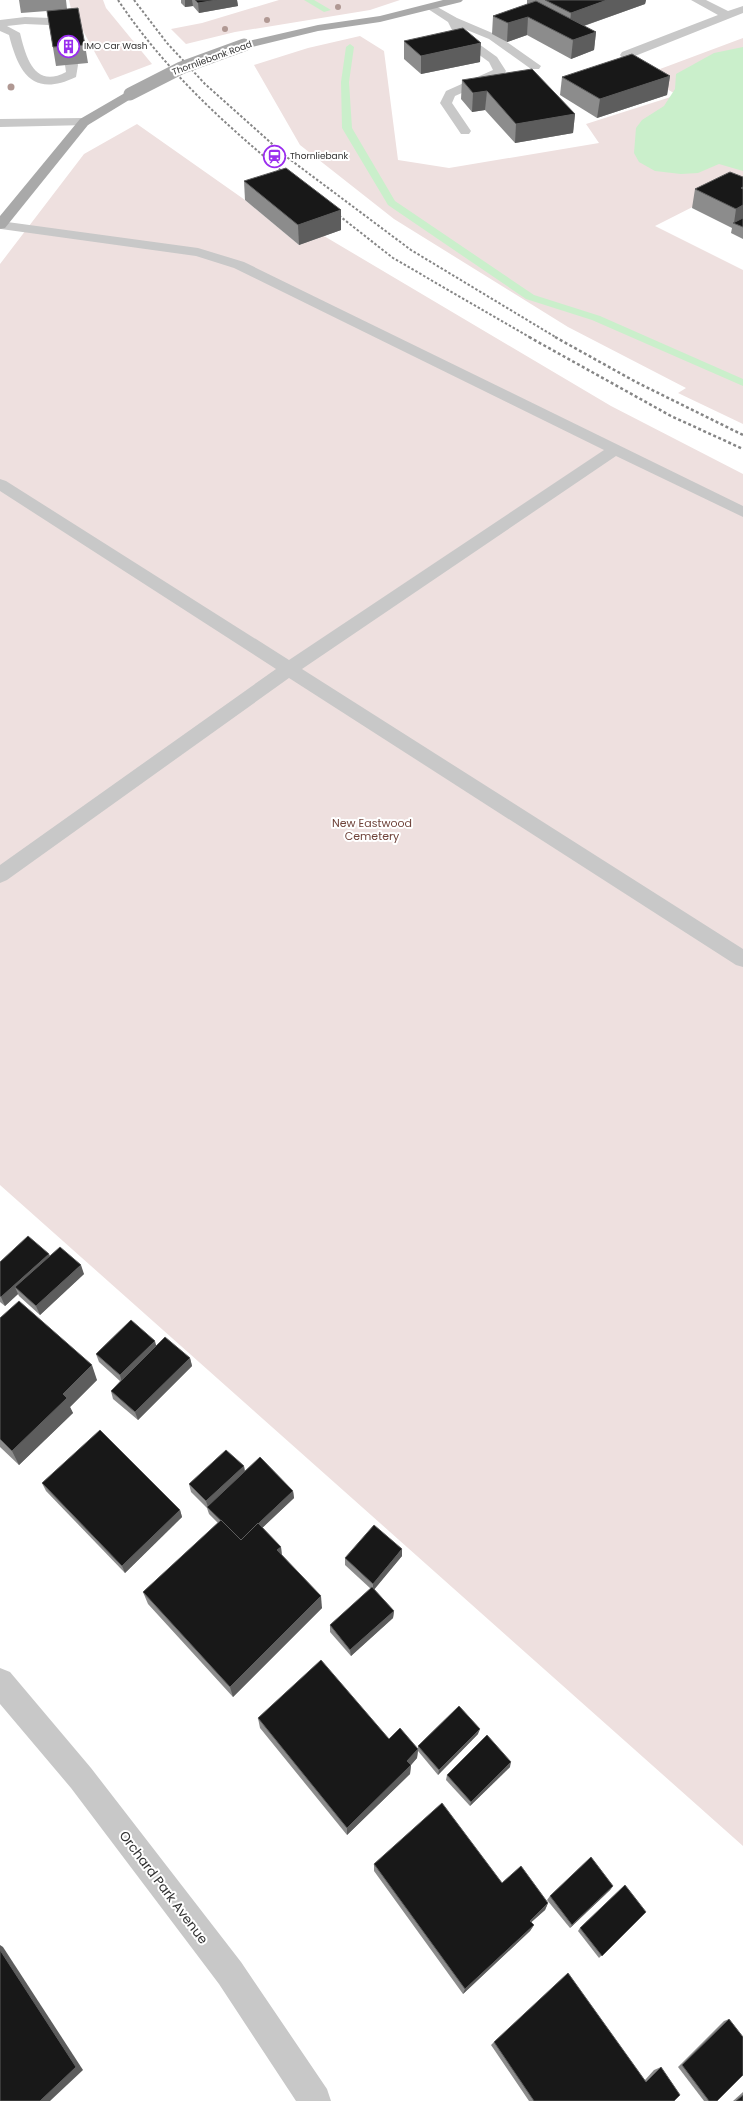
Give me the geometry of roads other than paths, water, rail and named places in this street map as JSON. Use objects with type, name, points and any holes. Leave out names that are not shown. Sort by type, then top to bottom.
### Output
[{"type":"main road","name":"Thornliebank Road","points":[[0,225],[84,122],[130,94],[181,68],[244,45],[318,28],[380,19],[457,0]]},
{"type":"street","points":[[697,0],[726,15]]},
{"type":"street","points":[[432,7],[454,20],[493,37],[536,66]]},
{"type":"street","points":[[626,55],[743,9]]},
{"type":"street","points":[[0,23],[40,20],[56,21],[65,28],[72,64],[72,74],[57,81],[41,80],[29,71],[20,56],[14,33],[0,27]]},
{"type":"street","points":[[454,20],[460,36],[492,60],[500,71],[450,94],[446,102],[465,131]]},
{"type":"street","points":[[1,122],[84,122]]},
{"type":"street","points":[[0,225],[198,252],[239,265],[743,512]]},
{"type":"street","points":[[0,875],[289,669],[616,449]]},
{"type":"street","points":[[0,484],[741,955]]},
{"type":"street","name":"Orchard Park Avenue","points":[[0,1682],[81,1778],[230,1973],[315,2101]]},
{"type":"waterway","points":[[308,0],[327,10]]},
{"type":"waterway","points":[[350,47],[345,82],[347,128],[391,203],[530,297],[596,318],[743,383]]},
{"type":"railway","points":[[118,0],[155,50],[197,95],[241,137],[289,177]]},
{"type":"railway","points":[[134,0],[167,43],[205,84],[288,158],[411,250],[557,338]]},
{"type":"railway","points":[[332,210],[393,258],[531,338]]},
{"type":"railway","points":[[529,337],[671,416],[743,449]]},
{"type":"railway","points":[[555,337],[636,382],[743,435]]},
{"type":"place","name":"IMO Car Wash","points":[[68,46]]},
{"type":"place","name":"Thornliebank","points":[[275,156]]},
{"type":"park label","name":"New Eastwood Cemetery","points":[[372,829]]}]
